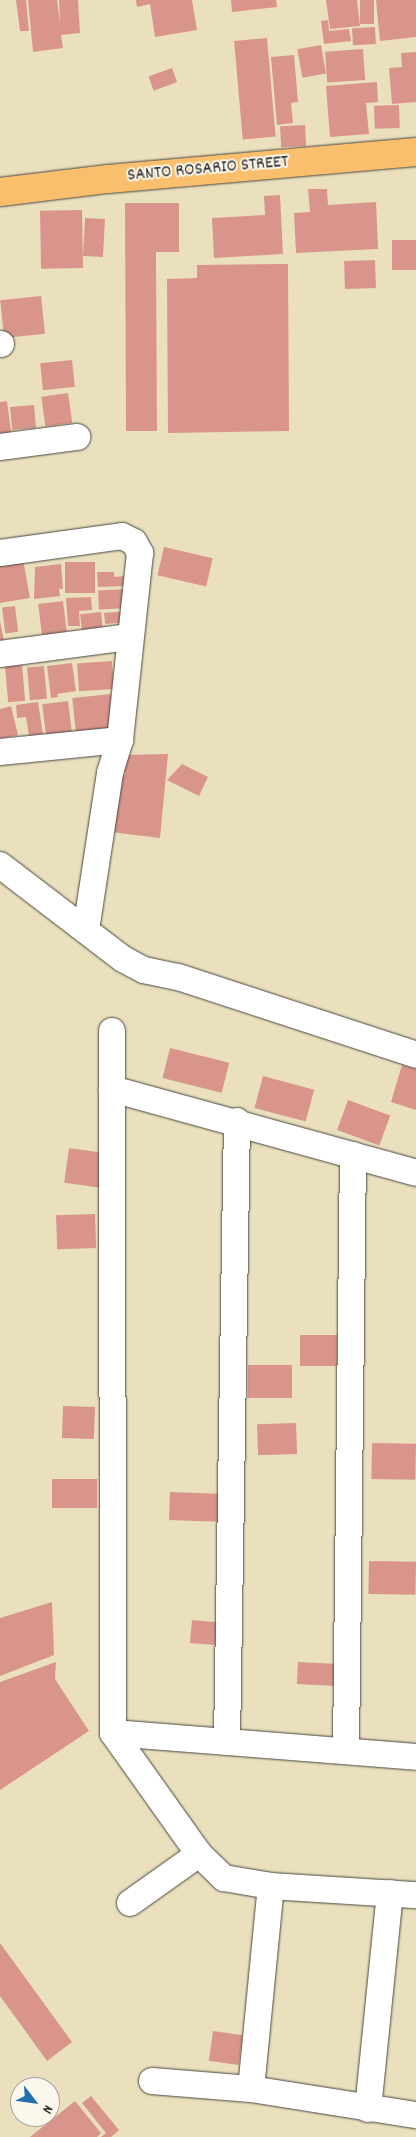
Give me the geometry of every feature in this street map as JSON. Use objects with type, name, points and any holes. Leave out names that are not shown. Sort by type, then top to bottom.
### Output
[{"type":"main road","name":"SANTO ROSARIO STREET","points":[[0,192],[416,152]]},
{"type":"street","points":[[0,447],[77,438]]},
{"type":"street","points":[[0,553],[122,536],[134,542],[140,552],[120,740],[110,773],[86,930]]},
{"type":"street","points":[[0,654],[130,637]]},
{"type":"street","points":[[0,752],[120,740]]},
{"type":"street","points":[[0,865],[123,959],[144,970],[178,977],[416,1054]]},
{"type":"street","points":[[112,1031],[113,1733],[199,1854],[224,1878],[271,1886],[416,1895]]},
{"type":"street","points":[[112,1089],[237,1121],[416,1173]]},
{"type":"street","points":[[227,1742],[237,1121]]},
{"type":"street","points":[[346,1751],[353,1155]]},
{"type":"street","points":[[113,1733],[416,1757]]},
{"type":"street","points":[[130,1903],[199,1854]]},
{"type":"street","points":[[252,2089],[271,1886]]},
{"type":"street","points":[[368,2109],[390,1893]]},
{"type":"street","points":[[152,2081],[252,2089],[368,2109],[416,2115]]},
{"type":"building","points":[[16,0],[26,0],[29,31],[20,31]]},
{"type":"building","points":[[28,0],[57,0],[60,23],[59,0],[78,0],[80,33],[61,35],[63,48],[33,52]]},
{"type":"building","points":[[136,0],[192,0],[197,30],[155,37],[150,4],[137,7]]},
{"type":"building","points":[[231,0],[276,0],[277,7],[232,12]]},
{"type":"building","points":[[326,0],[357,0],[360,26],[330,29]]},
{"type":"building","points":[[360,0],[374,0],[374,24],[360,24]]},
{"type":"building","points":[[376,0],[416,0],[416,37],[380,41]]},
{"type":"building","points":[[328,20],[329,31],[349,29],[351,41],[324,44],[321,21]]},
{"type":"building","points":[[375,27],[376,44],[353,45],[352,28]]},
{"type":"building","points":[[267,38],[276,137],[243,139],[234,41]]},
{"type":"building","points":[[321,45],[326,74],[302,78],[297,49]]},
{"type":"building","points":[[363,49],[365,80],[327,83],[325,52]]},
{"type":"building","points":[[416,52],[416,102],[392,104],[389,68],[402,67],[401,53]]},
{"type":"building","points":[[294,55],[298,102],[291,103],[293,123],[277,125],[271,57]]},
{"type":"building","points":[[172,68],[177,82],[154,91],[149,77]]},
{"type":"building","points":[[377,82],[378,102],[366,103],[369,134],[330,137],[326,86]]},
{"type":"building","points":[[399,105],[400,128],[375,129],[374,106]]},
{"type":"building","points":[[305,125],[306,146],[281,147],[280,126]]},
{"type":"building","points":[[308,189],[327,189],[328,205],[376,202],[378,249],[296,253],[294,213],[310,212]]},
{"type":"building","points":[[280,195],[283,254],[214,258],[212,218],[265,215],[264,196]]},
{"type":"building","points":[[125,203],[179,203],[179,252],[156,252],[157,431],[126,431]]},
{"type":"building","points":[[82,210],[83,268],[41,269],[40,211]]},
{"type":"building","points":[[85,218],[105,219],[103,257],[83,256]]},
{"type":"building","points":[[392,240],[416,240],[416,270],[392,270]]},
{"type":"building","points":[[375,260],[376,288],[345,289],[344,261]]},
{"type":"building","points":[[288,264],[289,431],[168,433],[167,279],[197,278],[197,265]]},
{"type":"building","points":[[41,296],[45,334],[4,338],[0,300]]},
{"type":"building","points":[[72,360],[75,387],[43,390],[40,363]]},
{"type":"building","points":[[68,393],[72,423],[45,426],[41,397]]},
{"type":"building","points":[[7,401],[12,439],[0,440],[0,402]]},
{"type":"building","points":[[34,405],[36,428],[12,430],[10,407]]},
{"type":"building","points":[[164,547],[213,558],[206,587],[157,575]]},
{"type":"building","points":[[23,559],[30,598],[0,603],[0,563]]},
{"type":"building","points":[[65,562],[95,562],[95,593],[65,593]]},
{"type":"building","points":[[61,564],[63,589],[59,589],[60,596],[34,599],[35,567]]},
{"type":"building","points":[[97,572],[114,572],[114,577],[125,576],[125,586],[98,587]]},
{"type":"building","points":[[128,589],[129,608],[99,610],[98,591]]},
{"type":"building","points":[[91,597],[92,610],[79,611],[80,626],[68,626],[66,598]]},
{"type":"building","points":[[63,601],[67,632],[42,635],[38,604]]},
{"type":"building","points":[[15,606],[18,632],[5,633],[2,608]]},
{"type":"building","points":[[127,611],[128,622],[105,624],[104,613]]},
{"type":"building","points":[[101,612],[103,632],[82,634],[80,614]]},
{"type":"building","points":[[0,621],[5,646],[0,647]]},
{"type":"building","points":[[112,661],[114,689],[79,691],[77,663]]},
{"type":"building","points":[[72,663],[76,691],[57,694],[58,697],[51,698],[47,666]]},
{"type":"building","points":[[22,665],[25,701],[8,702],[5,666]]},
{"type":"building","points":[[44,666],[47,699],[30,700],[27,667]]},
{"type":"building","points":[[111,694],[115,731],[76,735],[72,698]]},
{"type":"building","points":[[68,701],[72,734],[46,737],[42,704]]},
{"type":"building","points":[[38,702],[43,734],[29,736],[26,717],[17,718],[16,705]]},
{"type":"building","points":[[11,706],[18,735],[0,739],[0,709]]},
{"type":"building","points":[[168,754],[160,838],[103,831],[110,773],[126,775],[117,755]]},
{"type":"building","points":[[182,764],[208,777],[199,796],[167,780]]},
{"type":"building","points":[[170,1048],[229,1063],[222,1093],[163,1078]]},
{"type":"building","points":[[402,1065],[416,1069],[416,1110],[391,1102]]},
{"type":"building","points":[[263,1076],[314,1090],[306,1122],[254,1108]]},
{"type":"building","points":[[348,1100],[390,1115],[379,1145],[337,1130]]},
{"type":"building","points":[[69,1148],[106,1153],[101,1188],[64,1183]]},
{"type":"building","points":[[95,1214],[96,1248],[57,1249],[56,1215]]},
{"type":"building","points":[[300,1335],[337,1335],[337,1366],[300,1366]]},
{"type":"building","points":[[248,1365],[292,1365],[292,1398],[248,1398]]},
{"type":"building","points":[[63,1406],[95,1407],[94,1439],[62,1438]]},
{"type":"building","points":[[296,1423],[297,1454],[258,1455],[257,1424]]},
{"type":"building","points":[[372,1443],[416,1444],[415,1480],[371,1479]]},
{"type":"building","points":[[52,1479],[97,1479],[97,1508],[52,1508]]},
{"type":"building","points":[[170,1492],[219,1494],[218,1522],[169,1520]]},
{"type":"building","points":[[369,1561],[416,1562],[415,1595],[368,1594]]},
{"type":"building","points":[[52,1602],[54,1655],[0,1676],[0,1618]]},
{"type":"building","points":[[192,1620],[217,1622],[215,1645],[190,1643]]},
{"type":"building","points":[[56,1662],[55,1679],[89,1731],[0,1790],[0,1682]]},
{"type":"building","points":[[298,1662],[337,1664],[336,1686],[297,1684]]},
{"type":"building","points":[[0,1943],[72,2042],[47,2061],[0,1996]]},
{"type":"building","points":[[213,2031],[243,2035],[239,2065],[209,2061]]},
{"type":"building","points":[[91,2096],[119,2130],[111,2137],[101,2137],[106,2133],[82,2103]]},
{"type":"building","points":[[75,2101],[101,2133],[97,2137],[30,2137],[42,2127],[60,2127],[60,2113]]}]
